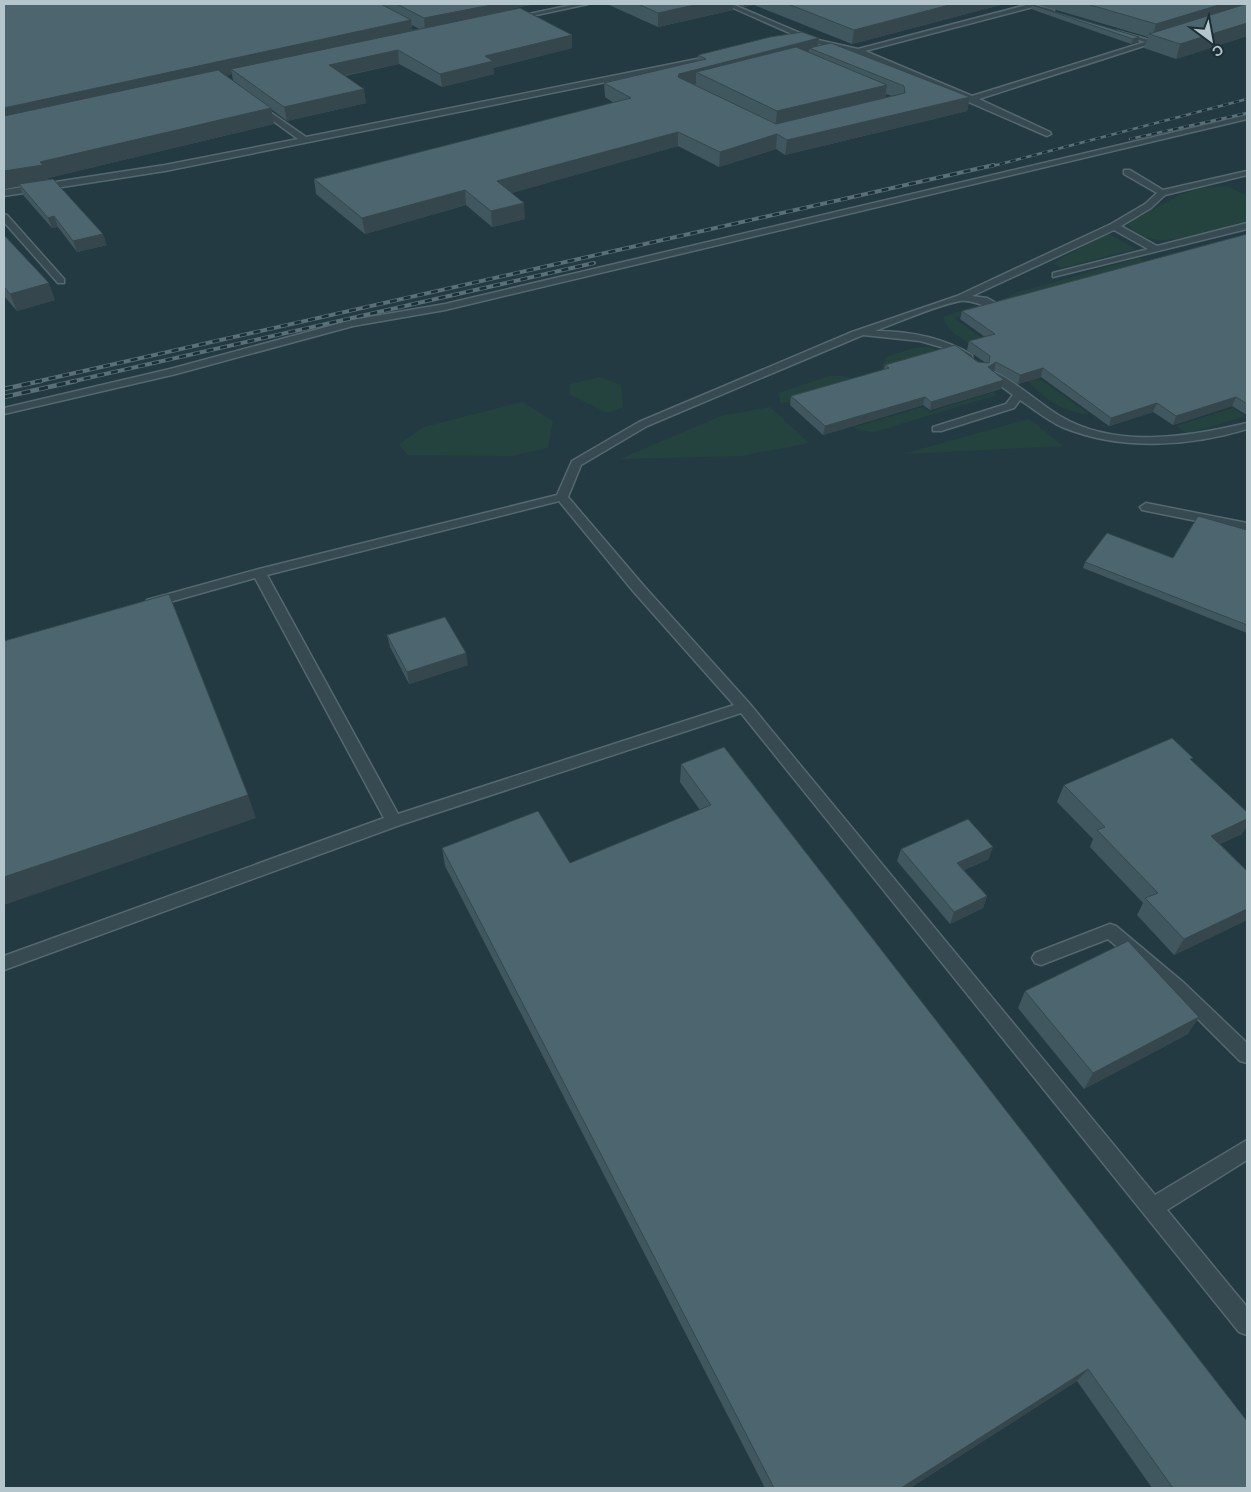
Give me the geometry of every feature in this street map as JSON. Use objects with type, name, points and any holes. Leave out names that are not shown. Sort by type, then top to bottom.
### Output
[{"type":"lane","points":[[500,21],[585,4]]},
{"type":"lane","points":[[727,4],[812,40],[858,51],[972,99],[1047,134]]},
{"type":"lane","points":[[858,51],[1035,5],[1060,14]]},
{"type":"lane","points":[[1115,31],[1151,42]]},
{"type":"lane","points":[[972,99],[1160,39]]},
{"type":"lane","points":[[794,42],[812,40]]},
{"type":"lane","points":[[828,52],[844,48]]},
{"type":"lane","points":[[4,193],[165,168],[728,55]]},
{"type":"lane","points":[[253,102],[305,140]]},
{"type":"lane","points":[[4,411],[172,372],[352,323],[445,307],[1247,118]]},
{"type":"lane","points":[[1127,172],[1162,192]]},
{"type":"lane","points":[[562,498],[576,463],[643,424],[856,334],[960,298],[1114,226],[1148,206],[1162,192],[1247,173]]},
{"type":"lane","points":[[4,218],[61,281]]},
{"type":"lane","points":[[1114,226],[1155,249]]},
{"type":"lane","points":[[1056,275],[1247,226]]},
{"type":"lane","points":[[960,298],[984,300],[994,306]]},
{"type":"lane","points":[[856,334],[905,334],[953,347],[976,362]]},
{"type":"lane","points":[[993,375],[1066,424],[1092,433],[1134,440],[1221,435],[1247,426]]},
{"type":"lane","points":[[936,429],[1010,406],[1019,394]]},
{"type":"lane","points":[[136,607],[259,573],[562,498]]},
{"type":"lane","points":[[562,498],[638,588],[744,707],[1247,1324]]},
{"type":"lane","points":[[1146,507],[1247,527]]},
{"type":"lane","points":[[259,573],[394,821]]},
{"type":"lane","points":[[4,963],[394,821],[744,707]]},
{"type":"lane","points":[[1041,958],[1110,931],[1178,988],[1247,1055]]},
{"type":"lane","points":[[1152,1208],[1247,1149]]},
{"type":"green space","points":[[1228,186],[1247,196],[1247,221],[1201,234],[1166,240],[1150,239],[1137,233],[1127,223],[1180,195],[1200,188]]},
{"type":"green space","points":[[1107,233],[1136,249],[1061,268],[1053,263]]},
{"type":"green space","points":[[1139,258],[1150,265],[1006,304],[1004,299],[1015,293]]},
{"type":"green space","points":[[974,306],[987,309],[954,318],[1000,351],[986,354],[967,343],[945,323],[943,317]]},
{"type":"green space","points":[[930,347],[945,355],[883,373],[882,367],[886,357],[914,348]]},
{"type":"green space","points":[[829,376],[843,376],[865,382],[781,404],[778,393]]},
{"type":"green space","points":[[600,377],[621,385],[623,407],[607,413],[569,394],[570,384]]},
{"type":"green space","points":[[1037,377],[1089,414],[1071,411],[1048,399],[1028,381]]},
{"type":"green space","points":[[994,392],[997,395],[874,432],[857,430],[854,427],[923,407],[929,412]]},
{"type":"green space","points":[[522,402],[553,421],[548,448],[511,456],[407,455],[399,444],[424,427]]},
{"type":"green space","points":[[770,407],[809,443],[741,456],[620,459],[721,416]]},
{"type":"green space","points":[[1233,408],[1245,416],[1188,434],[1176,426]]},
{"type":"green space","points":[[1029,419],[1063,446],[903,454]]},
{"type":"building","points":[[4,4],[381,4],[411,20],[4,108]]},
{"type":"building","points":[[397,4],[496,4],[424,18]]},
{"type":"building","points":[[638,4],[699,4],[658,13]]},
{"type":"building","points":[[788,4],[953,4],[854,30]]},
{"type":"building","points":[[1087,4],[1222,4],[1156,24]]},
{"type":"building","points":[[1247,4],[1247,23],[1180,44],[1149,34]]},
{"type":"building","points":[[1032,5],[1139,37],[1133,39]]},
{"type":"building","points":[[520,8],[572,35],[485,56],[493,61],[440,74],[398,50],[329,65],[364,89],[284,107],[231,69]]},
{"type":"building","points":[[802,32],[819,38],[679,74],[678,77],[776,124],[905,93],[904,86],[809,48],[831,43],[970,97],[787,140],[777,134],[720,152],[678,132],[497,181],[524,203],[491,211],[465,190],[362,218],[314,179],[631,98],[604,83],[706,59],[698,55],[770,37]]},
{"type":"building","points":[[796,47],[887,85],[777,111],[696,72]]},
{"type":"building","points":[[218,70],[271,108],[40,162],[43,165],[4,171],[4,116]]},
{"type":"building","points":[[53,179],[103,234],[73,241],[54,216],[48,218],[19,184]]},
{"type":"building","points":[[1247,234],[1247,404],[1236,397],[1176,416],[1157,403],[1111,418],[1043,368],[1020,375],[996,362],[988,367],[1004,380],[931,402],[925,397],[825,426],[791,396],[889,368],[885,365],[955,345],[978,362],[989,363],[990,356],[969,341],[995,334],[962,311]]},
{"type":"building","points":[[4,235],[49,283],[10,294],[4,287]]},
{"type":"building","points":[[1198,516],[1247,530],[1247,625],[1085,562],[1107,533],[1173,558]]},
{"type":"building","points":[[169,594],[248,795],[4,877],[4,641]]},
{"type":"building","points":[[445,617],[466,653],[407,672],[387,635]]},
{"type":"building","points":[[1172,738],[1193,758],[1190,759],[1247,812],[1247,819],[1211,836],[1247,871],[1247,909],[1184,939],[1145,898],[1158,893],[1097,830],[1105,827],[1064,785]]},
{"type":"building","points":[[724,747],[1247,1421],[1247,1488],[1173,1488],[1088,1369],[901,1488],[774,1488],[442,848],[538,811],[570,863],[711,805],[681,764]]},
{"type":"building","points":[[968,819],[993,847],[957,863],[987,896],[954,912],[901,849]]},
{"type":"building","points":[[1128,941],[1199,1017],[1093,1073],[1025,991]]},
{"type":"railway","points":[[989,167],[1247,99]]},
{"type":"railway","points":[[1130,139],[1247,113]]},
{"type":"railway","points":[[35,382],[994,165]]},
{"type":"railway","points":[[70,382],[594,263]]},
{"type":"railway","points":[[4,389],[41,381]]},
{"type":"railway","points":[[4,397],[76,381]]}]
